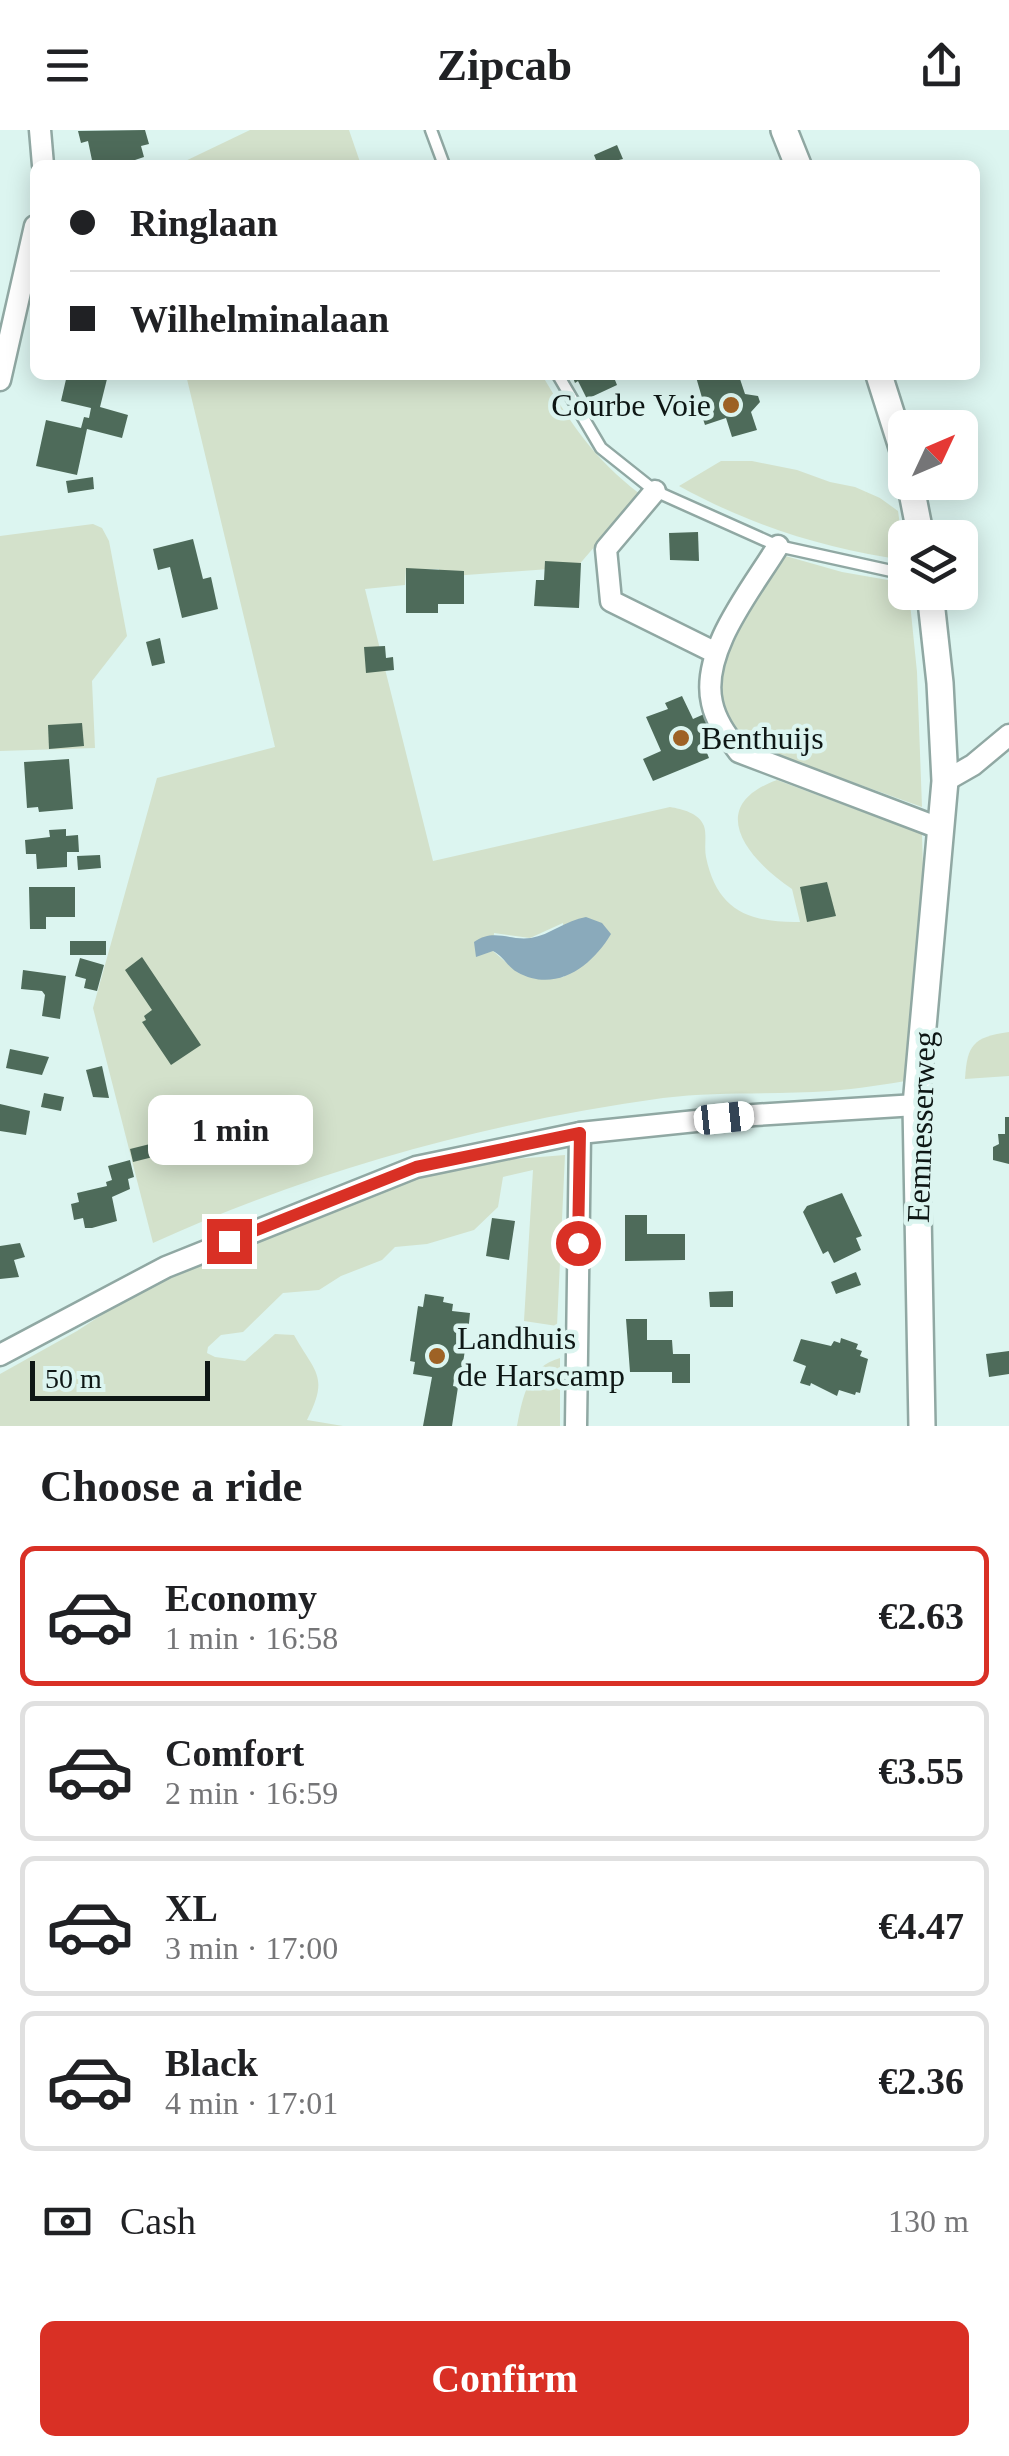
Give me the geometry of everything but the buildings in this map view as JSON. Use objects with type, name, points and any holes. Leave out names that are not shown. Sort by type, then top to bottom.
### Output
[{"type":"street","points":[[40,130],[43,160]]},
{"type":"street","points":[[784,130],[796,160]]},
{"type":"street","points":[[0,380],[30,248]]},
{"type":"street","points":[[881,380],[890,410]]},
{"type":"street","points":[[655,491],[606,549],[611,600],[714,652]]},
{"type":"street","points":[[778,546],[714,652],[711,700],[720,724],[738,752],[939,828]]},
{"type":"street","name":"Eemnesserweg","points":[[922,1426],[916,1104],[945,782],[932,610]]},
{"type":"street","points":[[945,782],[1009,735]]},
{"type":"street","points":[[0,1355],[166,1266],[416,1167],[580,1133],[916,1104]]},
{"type":"street","points":[[576,1426],[580,1133]]},
{"type":"lane","points":[[431,130],[442,160]]},
{"type":"lane","points":[[561,380],[601,448],[655,491],[778,546],[888,570]]},
{"type":"green space","points":[[250,130],[349,130],[359,160],[187,160]]},
{"type":"green space","points":[[187,380],[545,380],[585,440],[609,468],[640,494],[577,567],[439,577],[439,569],[406,569],[405,585],[365,589],[433,861],[670,807],[690,812],[702,822],[711,875],[727,902],[751,916],[800,922],[792,889],[761,864],[741,834],[738,819],[742,804],[755,791],[777,780],[922,834],[924,904],[913,1080],[830,1091],[663,1098],[532,1121],[339,1171],[153,1243],[93,1008],[157,778],[275,747]],"holes":[[[563,923],[564,977],[537,979],[516,971],[493,951],[494,933],[530,938]]]},
{"type":"green space","points":[[721,461],[752,461],[855,487],[898,511],[899,520],[888,520],[888,557],[789,534],[679,486]]},
{"type":"green space","points":[[93,524],[102,528],[109,541],[127,636],[92,681],[95,748],[0,751],[0,536]]},
{"type":"green space","points":[[782,555],[888,580],[888,610],[911,610],[922,807],[738,741],[716,698],[715,683],[739,625]]},
{"type":"green space","points":[[1009,1032],[1009,1076],[965,1079],[974,1045]]},
{"type":"green space","points":[[565,1155],[557,1326],[524,1321],[533,1170],[503,1177],[498,1207],[474,1230],[427,1244],[395,1247],[382,1260],[341,1276],[319,1290],[283,1293],[243,1332],[221,1335],[208,1347],[207,1353],[215,1357],[245,1361],[275,1334],[294,1335],[317,1376],[317,1394],[307,1420],[343,1426],[0,1426],[0,1374],[77,1331],[161,1276],[416,1167]]},
{"type":"green space","points":[[560,1358],[560,1426],[517,1426],[534,1376]]},
{"type":"water","points":[[586,917],[602,923],[611,934],[594,957],[559,978],[531,978],[514,970],[493,951],[476,957],[474,942],[481,938],[531,938]]},
{"type":"place","name":"Courbe Voie","points":[[731,405]]},
{"type":"place","name":"Benthuijs","points":[[681,738]]},
{"type":"place","name":"Landhuis de Harscamp","points":[[437,1356]]},
{"type":"route","points":[[229,1241],[416,1167],[580,1133],[578,1243]]}]
